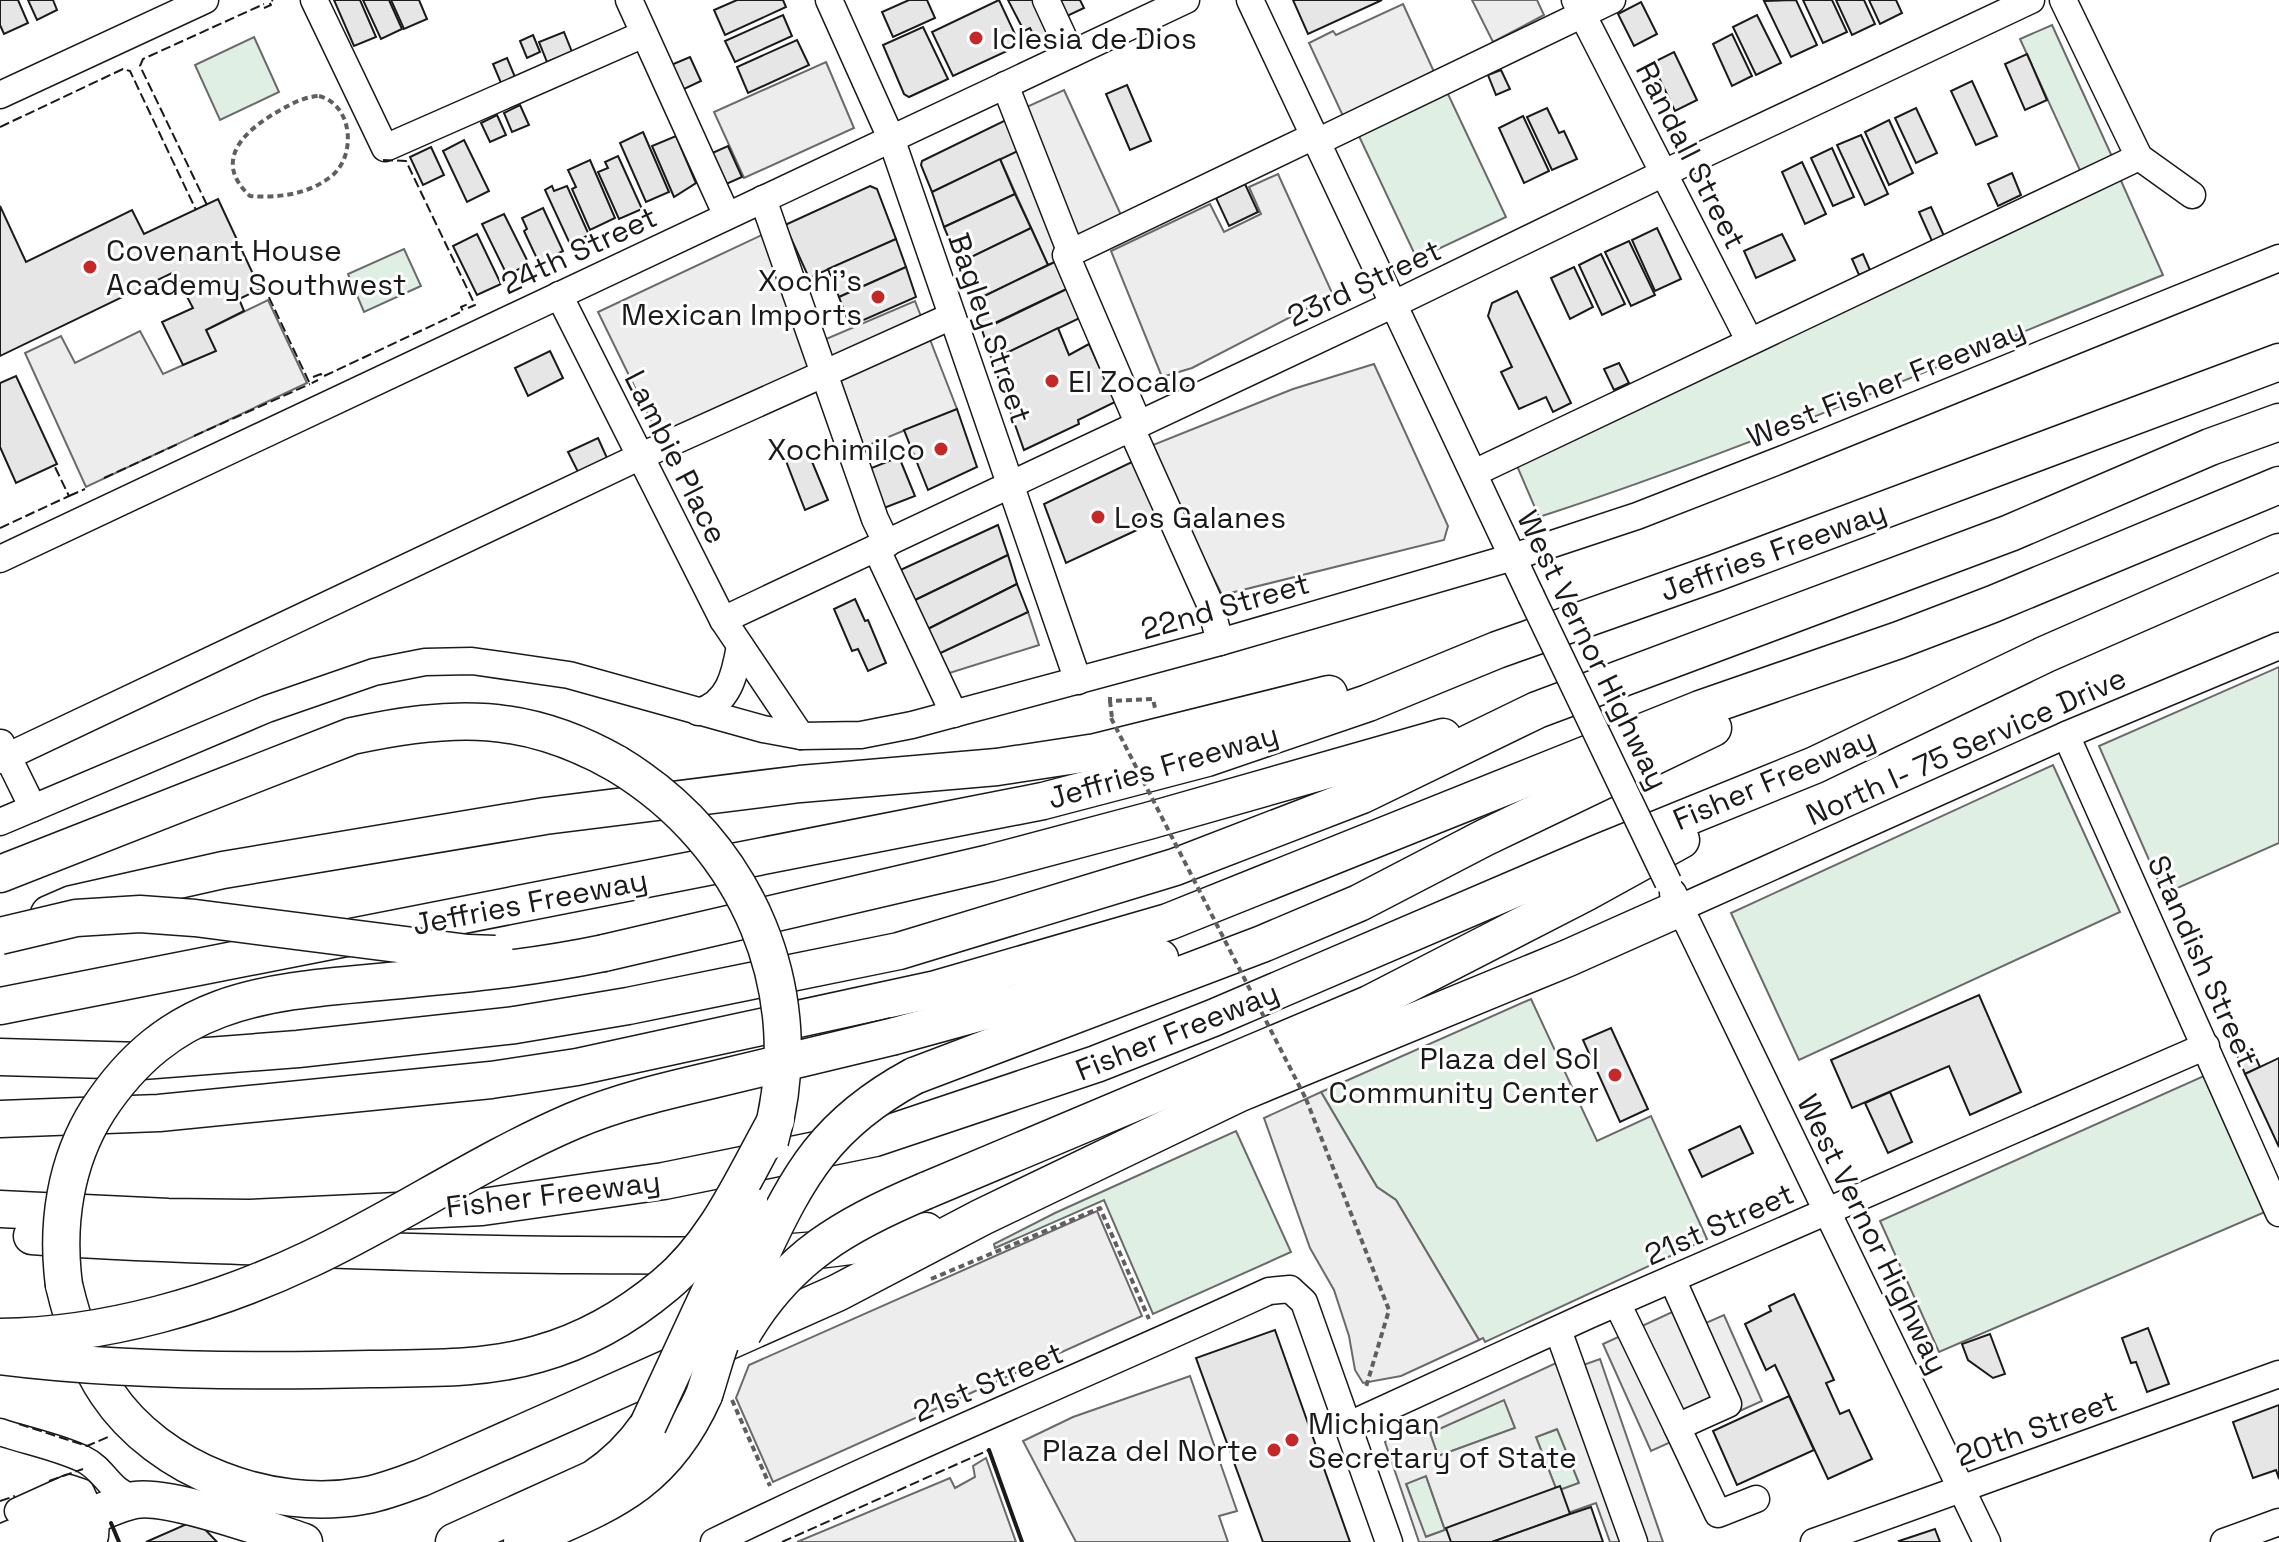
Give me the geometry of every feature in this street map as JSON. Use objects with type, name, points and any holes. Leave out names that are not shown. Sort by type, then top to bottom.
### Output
[{"type":"highway","name":"Jeffries Freeway","points":[[0,1006],[1043,801],[1207,758],[1368,703],[1497,650],[1730,568],[2279,362]]},
{"type":"highway","points":[[1674,895],[1568,958],[1240,1093],[982,1217],[837,1293],[421,1478],[362,1496],[331,1499],[266,1495],[238,1487],[180,1460],[156,1443],[109,1396],[82,1346],[64,1285],[61,1259],[66,1192],[92,1120],[134,1065],[152,1049],[212,1011],[263,994],[517,969],[604,953],[990,863],[1163,817],[1537,710],[2010,533],[2210,447],[2279,422]]},
{"type":"highway","points":[[0,1119],[159,1113],[491,1080],[577,1067],[936,989],[1168,922],[1700,709],[1993,604],[2279,485]]},
{"type":"highway","name":"Fisher Freeway","points":[[0,1209],[249,1218],[482,1207],[664,1181],[875,1138],[1096,1064],[1227,1012],[1596,854],[1815,765],[2032,660],[2279,552]]},
{"type":"highway","points":[[712,1399],[724,1333],[788,1195],[831,1138],[862,1108],[914,1076],[1262,944],[1359,903],[1484,838],[1899,640]]},
{"type":"highway","points":[[0,935],[72,904],[223,870],[545,816],[800,784],[997,767],[1096,752],[1497,650]]},
{"type":"highway","points":[[0,1057],[142,1061],[298,1049],[515,1025],[628,1006],[899,951],[1175,867],[1362,795],[1537,710]]},
{"type":"highway","points":[[0,874],[352,736],[406,724],[455,721],[494,722],[537,730],[591,749],[641,779],[698,830],[732,874],[750,905],[773,970],[781,1013],[783,1050],[776,1120],[745,1219],[648,1425],[633,1447],[593,1479],[454,1542]]},
{"type":"highway","points":[[534,1538],[618,1498],[657,1469],[712,1399],[754,1315],[802,1259],[853,1224],[1369,1004],[1585,893],[1815,765]]},
{"type":"highway","points":[[0,1337],[49,1333],[122,1321],[163,1313],[231,1293],[311,1258],[534,1138],[629,1100],[895,1036],[1026,1000],[1158,959],[1484,838]]},
{"type":"highway","points":[[0,935],[76,918],[140,914],[195,918],[468,953],[604,953]]},
{"type":"highway","points":[[0,1356],[70,1363],[329,1370],[475,1366],[538,1354],[606,1326],[635,1309],[667,1283],[705,1242],[721,1219],[776,1120]]},
{"type":"highway","points":[[0,1233],[105,1242],[485,1255],[804,1253],[894,1240],[982,1217]]},
{"type":"highway","points":[[38,1542],[95,1527],[136,1500],[170,1502],[293,1540]]},
{"type":"street","points":[[0,95],[205,0]]},
{"type":"street","points":[[314,0],[385,148],[644,34]]},
{"type":"street","points":[[629,0],[727,216]]},
{"type":"street","name":"Bagley Street","points":[[829,0],[891,138],[1078,681]]},
{"type":"street","points":[[1046,0],[1071,54]]},
{"type":"street","name":"West Vernor Highway","points":[[1250,0],[1531,596],[1987,1542]]},
{"type":"street","points":[[1220,642],[1210,604],[1066,255],[1316,139],[1579,7],[1612,0]]},
{"type":"street","name":"23rd Street","points":[[723,620],[2031,0]]},
{"type":"street","points":[[2063,0],[2139,157],[2192,195]]},
{"type":"street","name":"24th Street","points":[[0,559],[1071,54],[1170,3]]},
{"type":"street","name":"Randall Street","points":[[1579,7],[1749,340]]},
{"type":"street","points":[[1005,85],[1071,253]]},
{"type":"street","points":[[1474,473],[2139,157]]},
{"type":"street","points":[[763,199],[882,546],[954,714]]},
{"type":"street","name":"West Fisher Freeway","points":[[1513,557],[1637,516],[2279,258]]},
{"type":"street","name":"Lambie Place","points":[[559,295],[723,620],[801,736]]},
{"type":"street","points":[[33,808],[3,752],[822,372],[952,316]]},
{"type":"street","name":"22nd Street","points":[[0,822],[267,709],[374,672],[425,662],[472,661],[569,675],[698,712],[801,736],[861,735],[1078,681],[1513,557]]},
{"type":"street","points":[[698,712],[718,703],[726,693],[740,646]]},
{"type":"street","name":"North I- 75 Service Drive","points":[[1674,895],[2279,646]]},
{"type":"street","name":"Standish Street","points":[[2066,735],[2279,1213]]},
{"type":"street","name":"21st Street","points":[[714,1542],[873,1466],[1042,1394],[1269,1291],[1290,1289],[1304,1302],[1347,1426],[1617,1303],[2206,1046]]},
{"type":"street","points":[[1672,1279],[1728,1404],[1677,1427]]},
{"type":"street","points":[[1617,1303],[1718,1514],[1756,1499]]},
{"type":"street","points":[[1558,1330],[1634,1542]]},
{"type":"street","name":"20th Street","points":[[1814,1542],[2279,1374]]},
{"type":"street","points":[[1347,1426],[1389,1542]]},
{"type":"street","points":[[0,1432],[85,1459],[117,1492],[136,1500]]},
{"type":"street","points":[[0,1519],[69,1488],[81,1492],[95,1527]]},
{"type":"street","points":[[0,1538],[77,1505],[95,1527]]},
{"type":"street","points":[[2224,1542],[2279,1522]]},
{"type":"path","points":[[310,97],[331,99],[344,117],[347,142],[345,158],[339,168],[330,178],[290,195],[250,196],[236,181],[233,170],[233,159],[239,144],[248,131],[267,117],[310,97]]},
{"type":"path","points":[[1109,687],[1111,718],[1306,1099],[1389,1310],[1366,1387]]},
{"type":"path","points":[[1110,701],[1153,699],[1155,709]]},
{"type":"path","points":[[1111,718],[1126,715]]},
{"type":"path","points":[[925,1282],[1100,1208],[1149,1319]]},
{"type":"path","points":[[712,1399],[770,1486]]},
{"type":"green space","points":[[2052,25],[2115,163],[2083,177],[2020,39]]},
{"type":"green space","points":[[254,37],[279,92],[220,120],[195,65]]},
{"type":"green space","points":[[1447,92],[1506,217],[1417,259],[1358,134]]},
{"type":"green space","points":[[2118,174],[2163,275],[1775,432],[1539,517],[1514,459]]},
{"type":"green space","points":[[404,249],[421,286],[364,312],[348,274]]},
{"type":"green space","points":[[2279,667],[2279,843],[2164,894],[2099,746]]},
{"type":"green space","points":[[2053,765],[2120,912],[1799,1060],[1731,913]]},
{"type":"green space","points":[[1531,999],[1597,1141],[1651,1116],[1707,1239],[1485,1342],[1483,1338],[1479,1340],[1396,1200],[1377,1187],[1321,1092]]},
{"type":"green space","points":[[2206,1075],[2265,1212],[1939,1352],[1880,1221]]},
{"type":"green space","points":[[1236,1131],[1291,1252],[1153,1314],[1104,1200],[995,1248],[994,1244],[1055,1213]]},
{"type":"green space","points":[[1504,1399],[1515,1428],[1438,1456],[1430,1433]]},
{"type":"green space","points":[[1558,1429],[1579,1483],[1557,1491],[1536,1437]]},
{"type":"green space","points":[[1426,1476],[1445,1530],[1425,1537],[1406,1483]]},
{"type":"shaded area","points":[[1472,0],[1537,0],[1544,15],[1493,42]]},
{"type":"shaded area","points":[[1403,4],[1435,74],[1343,116],[1309,43],[1333,31],[1336,35]]},
{"type":"shaded area","points":[[826,62],[854,128],[744,178],[714,112]]},
{"type":"shaded area","points":[[1064,90],[1121,215],[1057,244],[1063,258],[1048,265],[1000,159],[1024,148],[1009,115]]},
{"type":"shaded area","points":[[1278,174],[1333,295],[1192,368],[1162,377],[1111,251],[1210,204],[1224,232],[1261,214],[1249,187]]},
{"type":"shaded area","points":[[764,234],[809,368],[659,437],[598,312]]},
{"type":"shaded area","points":[[268,300],[307,383],[86,487],[25,353],[61,336],[75,363],[140,331],[163,374],[215,351],[206,330]]},
{"type":"shaded area","points":[[915,301],[957,409],[864,447],[826,339]]},
{"type":"shaded area","points":[[1374,364],[1448,526],[1444,540],[1222,595],[1148,447],[1293,389]]},
{"type":"shaded area","points":[[1028,612],[1039,645],[943,675],[934,656]]},
{"type":"shaded area","points":[[1321,1092],[1377,1187],[1396,1200],[1479,1340],[1401,1376],[1363,1383],[1355,1370],[1349,1336],[1334,1290],[1310,1248],[1264,1118]]},
{"type":"shaded area","points":[[1097,1211],[1142,1316],[773,1482],[736,1398],[749,1365]]},
{"type":"shaded area","points":[[1696,1301],[1706,1323],[1724,1315],[1762,1401],[1651,1451],[1603,1344]]},
{"type":"shaded area","points":[[1600,1359],[1663,1542],[1610,1542],[1596,1503],[1486,1542],[1419,1542],[1385,1442],[1556,1363],[1561,1373]],"holes":[[[1504,1400],[1515,1428],[1438,1456],[1430,1433]],[[1557,1429],[1579,1483],[1557,1491],[1536,1437]],[[1426,1476],[1445,1530],[1426,1537],[1406,1484]]]},
{"type":"shaded area","points":[[1190,1376],[1237,1511],[1219,1516],[1228,1542],[1076,1542],[1023,1441],[1073,1417]]},
{"type":"shaded area","points":[[986,1458],[1016,1542],[797,1542],[950,1478],[955,1488],[975,1477],[973,1466]]},
{"type":"building","points":[[0,0],[18,0],[28,23],[4,34],[0,25]]},
{"type":"building","points":[[28,0],[53,0],[57,10],[37,20]]},
{"type":"building","points":[[334,0],[360,0],[376,37],[354,46]]},
{"type":"building","points":[[363,0],[389,0],[402,29],[381,39]]},
{"type":"building","points":[[391,0],[419,0],[427,19],[404,29]]},
{"type":"building","points":[[737,0],[783,0],[786,7],[725,35],[714,10]]},
{"type":"building","points":[[909,0],[927,0],[935,18],[893,37],[882,12]]},
{"type":"building","name":"Iclesia de Dios","points":[[999,0],[1020,45],[953,76],[932,32]]},
{"type":"building","points":[[1008,0],[1039,0],[1054,31],[1036,40],[1030,28],[1024,31]]},
{"type":"building","points":[[1057,0],[1080,0],[1084,8],[1065,17]]},
{"type":"building","points":[[1293,0],[1382,0],[1308,34]]},
{"type":"building","points":[[1796,0],[1817,45],[1791,57],[1764,1]]},
{"type":"building","points":[[1803,0],[1832,0],[1847,32],[1823,43]]},
{"type":"building","points":[[1836,0],[1864,0],[1875,24],[1852,35]]},
{"type":"building","points":[[1869,0],[1896,0],[1902,13],[1880,24]]},
{"type":"building","points":[[1641,2],[1657,34],[1634,46],[1618,14]]},
{"type":"building","points":[[783,15],[792,36],[735,62],[725,41]]},
{"type":"building","points":[[1757,15],[1781,63],[1756,75],[1733,27]]},
{"type":"building","points":[[923,27],[948,79],[909,97],[904,94],[883,45]]},
{"type":"building","points":[[564,32],[572,52],[547,62],[539,42]]},
{"type":"building","points":[[1732,34],[1752,76],[1732,86],[1713,44]]},
{"type":"building","points":[[533,35],[540,52],[527,58],[520,41]]},
{"type":"building","points":[[797,40],[809,65],[748,93],[737,67]]},
{"type":"building","points":[[1674,52],[1697,100],[1675,111],[1652,63]]},
{"type":"building","points":[[2027,54],[2047,100],[2025,110],[2005,64]]},
{"type":"building","points":[[690,57],[701,81],[682,90],[671,65]]},
{"type":"building","points":[[507,58],[515,77],[501,83],[493,64]]},
{"type":"building","points":[[1501,70],[1510,89],[1496,95],[1488,75]]},
{"type":"building","points":[[1972,81],[1997,136],[1976,145],[1951,91]]},
{"type":"building","points":[[1127,85],[1151,141],[1130,150],[1106,94]]},
{"type":"building","points":[[520,105],[529,125],[512,132],[504,113]]},
{"type":"building","points":[[1547,108],[1559,133],[1564,131],[1577,159],[1552,170],[1527,117]]},
{"type":"building","points":[[1916,108],[1937,153],[1916,163],[1895,118]]},
{"type":"building","points":[[497,115],[506,135],[490,142],[481,123]]},
{"type":"building","points":[[1523,116],[1549,171],[1524,183],[1499,128]]},
{"type":"building","points":[[1010,118],[1024,148],[932,192],[922,161]]},
{"type":"building","points":[[1889,120],[1913,173],[1889,185],[1865,132]]},
{"type":"building","points":[[643,132],[669,192],[646,202],[620,143]]},
{"type":"building","points":[[1861,135],[1888,194],[1865,205],[1837,145]]},
{"type":"building","points":[[676,136],[696,183],[674,197],[652,146]]},
{"type":"building","points":[[464,140],[489,191],[467,202],[443,151]]},
{"type":"building","points":[[728,146],[742,177],[724,185],[710,154]]},
{"type":"building","points":[[431,147],[444,175],[423,185],[410,157]]},
{"type":"building","points":[[1832,148],[1854,197],[1833,206],[1811,158]]},
{"type":"building","points":[[618,156],[642,209],[619,219],[598,172],[608,168],[605,162]]},
{"type":"building","points":[[1000,159],[1015,194],[944,227],[932,192]]},
{"type":"building","points":[[590,160],[615,218],[590,230],[572,189],[576,187],[568,170]]},
{"type":"building","points":[[1802,162],[1826,214],[1805,224],[1782,172]]},
{"type":"building","points":[[2012,173],[2021,195],[1998,206],[1988,184]]},
{"type":"building","points":[[1245,184],[1258,212],[1229,226],[1216,198]]},
{"type":"building","points":[[552,186],[554,191],[567,186],[589,235],[570,244],[545,190]]},
{"type":"building","points":[[870,186],[877,189],[896,239],[809,278],[785,225]]},
{"type":"building","points":[[1015,194],[1031,228],[959,263],[944,227]]},
{"type":"building","points":[[218,199],[260,289],[239,299],[244,311],[206,330],[216,351],[183,365],[162,322],[193,308],[174,272],[0,356],[0,206],[26,262],[132,210],[144,234]]},
{"type":"building","points":[[1931,207],[1944,236],[1932,241],[1919,212]]},
{"type":"building","points":[[543,208],[563,251],[539,263],[524,231],[527,229],[522,218]]},
{"type":"building","points":[[504,214],[529,264],[507,275],[482,224]]},
{"type":"building","points":[[1031,228],[1048,265],[972,302],[959,263]]},
{"type":"building","points":[[1657,228],[1681,279],[1655,291],[1632,240]]},
{"type":"building","points":[[477,234],[501,284],[477,295],[453,246]]},
{"type":"building","points":[[1782,234],[1795,260],[1756,278],[1744,251]]},
{"type":"building","points":[[896,239],[906,267],[839,297],[828,269]]},
{"type":"building","points":[[1629,241],[1655,295],[1631,306],[1605,252]]},
{"type":"building","points":[[1601,254],[1625,304],[1602,315],[1579,265]]},
{"type":"building","points":[[1863,254],[1870,270],[1859,275],[1852,259]]},
{"type":"building","points":[[1063,258],[1073,286],[982,329],[972,302]]},
{"type":"building","name":"Xochi's Mexican Imports","points":[[906,267],[916,297],[850,326],[839,297]]},
{"type":"building","points":[[1574,267],[1593,307],[1570,319],[1551,278]]},
{"type":"building","points":[[1073,286],[1086,315],[992,360],[982,330]]},
{"type":"building","points":[[1517,291],[1571,403],[1553,412],[1546,397],[1519,409],[1501,372],[1512,367],[1488,316],[1492,303]]},
{"type":"building","name":"El Zocalo","points":[[1058,328],[1069,355],[1089,344],[1115,402],[1078,420],[1079,424],[1024,450],[992,360]]},
{"type":"building","points":[[550,351],[563,378],[528,396],[515,368]]},
{"type":"building","points":[[1619,363],[1629,383],[1614,390],[1604,369]]},
{"type":"building","points":[[16,376],[57,464],[16,483],[0,447],[0,383]]},
{"type":"building","name":"Xochimilco","points":[[957,409],[977,467],[928,490],[904,430]]},
{"type":"building","points":[[598,438],[607,458],[578,472],[568,452]]},
{"type":"building","points":[[808,452],[828,500],[805,510],[786,461]]},
{"type":"building","points":[[899,457],[915,496],[884,508],[869,469]]},
{"type":"building","name":"Los Galanes","points":[[1136,460],[1160,511],[1133,523],[1137,530],[1066,563],[1044,504]]},
{"type":"building","points":[[998,525],[1008,555],[909,603],[896,572]]},
{"type":"building","points":[[1008,555],[1017,584],[922,632],[909,603]]},
{"type":"building","points":[[1017,584],[1028,612],[934,656],[922,632]]},
{"type":"building","points":[[855,599],[865,621],[868,620],[886,663],[868,671],[858,649],[852,651],[834,609]]},
{"type":"building","points":[[1979,995],[2021,1092],[1970,1115],[1949,1066],[1852,1108],[1831,1060]]},
{"type":"building","name":"Plaza del Sol Community Center","points":[[1611,1028],[1648,1109],[1620,1122],[1583,1040]]},
{"type":"building","points":[[2252,1049],[2260,1067],[2245,1074],[2237,1055]]},
{"type":"building","points":[[2279,1058],[2279,1147],[2245,1074]]},
{"type":"building","points":[[1890,1092],[1912,1142],[1888,1153],[1865,1103]]},
{"type":"building","points":[[1740,1126],[1753,1153],[1702,1177],[1689,1150]]},
{"type":"building","points":[[1794,1294],[1834,1380],[1826,1383],[1840,1414],[1849,1410],[1872,1459],[1828,1479],[1775,1365],[1766,1370],[1745,1324],[1771,1311],[1769,1306]]},
{"type":"building","points":[[2148,1328],[2169,1384],[2147,1392],[2136,1362],[2131,1363],[2122,1338]]},
{"type":"building","name":"Plaza del Norte","points":[[1275,1330],[1350,1542],[1263,1542],[1196,1358]]},
{"type":"building","points":[[1990,1334],[2005,1374],[1993,1378],[1968,1360],[1962,1344]]},
{"type":"building","points":[[1789,1396],[1814,1450],[1737,1485],[1713,1431]]},
{"type":"building","points":[[2279,1405],[2279,1479],[2276,1470],[2253,1478],[2233,1422]]},
{"type":"building","points":[[1560,1486],[1570,1514],[1492,1542],[1451,1542],[1446,1528]]},
{"type":"building","points":[[1591,1507],[1603,1542],[1492,1542],[1570,1514]]},
{"type":"building","points":[[196,1520],[217,1542],[146,1542]]},
{"type":"building","points":[[1935,1529],[1940,1542],[1899,1541]]},
{"type":"fence","points":[[264,8],[271,5],[269,2],[273,0]]},
{"type":"fence","points":[[207,205],[140,66],[143,59],[264,4]]},
{"type":"fence","points":[[0,127],[123,69],[130,71],[196,210]]},
{"type":"fence","points":[[383,160],[406,161],[475,305],[468,308]]},
{"type":"fence","points":[[260,289],[265,289],[310,384],[318,380]]},
{"type":"fence","points":[[313,377],[321,374],[322,377],[463,311],[461,307],[468,304]]},
{"type":"fence","points":[[194,436],[310,384]]},
{"type":"fence","points":[[104,478],[178,444]]},
{"type":"fence","points":[[0,528],[69,496],[54,465]]},
{"type":"fence","points":[[69,496],[85,489]]},
{"type":"fence","points":[[19,1424],[87,1446],[108,1437]]},
{"type":"fence","points":[[782,1542],[989,1450]]},
{"type":"fence","points":[[49,1481],[83,1469]]},
{"type":"fence","points":[[0,1501],[15,1496]]},
{"type":"wall","points":[[989,1450],[1022,1542]]},
{"type":"wall","points":[[111,1523],[119,1542]]},
{"type":"place","name":"Iclesia de Dios","points":[[976,38]]},
{"type":"place","name":"Covenant House Academy Southwest","points":[[90,267]]},
{"type":"place","name":"Xochi's Mexican Imports","points":[[878,297]]},
{"type":"place","name":"El Zocalo","points":[[1052,381]]},
{"type":"place","name":"Xochimilco","points":[[941,449]]},
{"type":"place","name":"Los Galanes","points":[[1098,517]]},
{"type":"place","name":"Plaza del Sol Community Center","points":[[1615,1075]]},
{"type":"place","name":"Michigan Secretary of State","points":[[1292,1440]]},
{"type":"place","name":"Plaza del Norte","points":[[1274,1450]]}]
